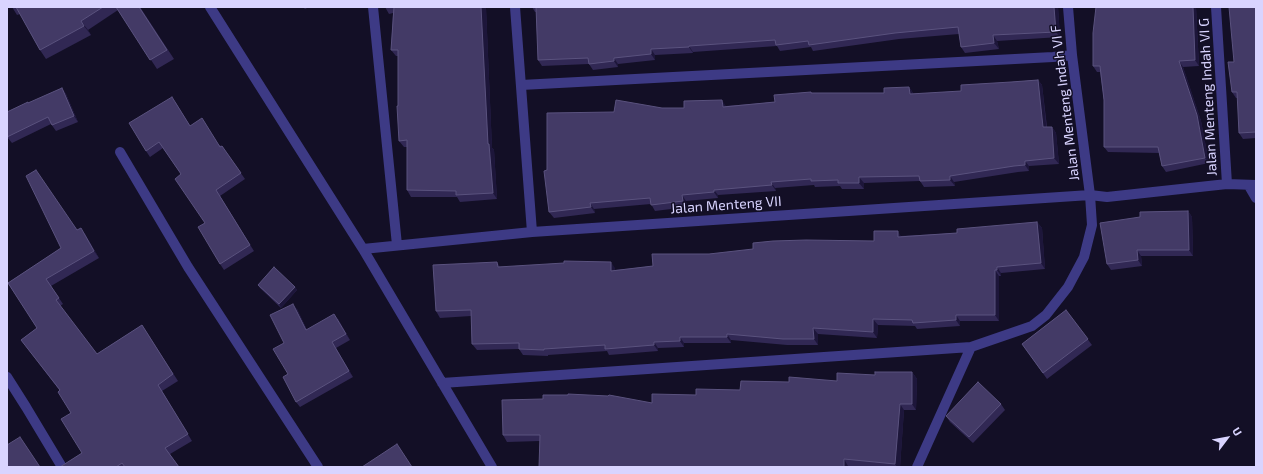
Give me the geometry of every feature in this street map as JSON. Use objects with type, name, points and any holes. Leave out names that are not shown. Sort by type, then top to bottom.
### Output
[{"type":"street","points":[[210,7],[363,249],[492,467]]},
{"type":"street","points":[[373,7],[397,245]]},
{"type":"street","points":[[515,7],[532,232]]},
{"type":"street","name":"Jalan Menteng Indah VI F","points":[[442,383],[971,347],[1032,326],[1046,314],[1068,287],[1084,257],[1092,226],[1090,195],[1072,55],[1068,7]]},
{"type":"street","name":"Jalan Menteng Indah VI G","points":[[1216,7],[1227,184]]},
{"type":"street","points":[[521,85],[1045,58],[1072,55]]},
{"type":"street","points":[[120,152],[188,267],[318,467]]},
{"type":"street","name":"Jalan Menteng VII","points":[[363,249],[532,232],[1090,195],[1107,197],[1227,184],[1252,185]]},
{"type":"street","points":[[1252,185],[1256,198]]},
{"type":"street","points":[[917,467],[971,347]]},
{"type":"street","points":[[7,377],[62,467]]},
{"type":"building","points":[[16,7],[103,7],[81,21],[84,26],[40,50]]},
{"type":"building","points":[[116,7],[139,7],[167,50],[150,60]]},
{"type":"building","points":[[394,7],[481,7],[488,144],[493,193],[456,195],[456,191],[407,190],[407,140],[399,141],[397,106],[398,50],[391,50]]},
{"type":"building","points":[[536,7],[1054,7],[1056,32],[993,35],[994,43],[961,47],[958,27],[895,33],[809,45],[808,41],[776,45],[775,40],[651,49],[651,54],[614,58],[614,61],[589,64],[588,58],[538,60]]},
{"type":"building","points":[[1096,7],[1193,7],[1195,60],[1179,61],[1197,115],[1205,158],[1162,166],[1158,147],[1104,147],[1104,100],[1100,66],[1093,66],[1093,33]]},
{"type":"building","points":[[1229,7],[1256,7],[1256,132],[1239,133],[1237,92],[1232,92],[1228,62],[1234,62]]},
{"type":"building","points":[[1038,80],[1043,127],[1052,127],[1054,158],[1025,161],[1025,165],[950,176],[950,180],[920,181],[919,176],[859,177],[859,183],[838,183],[838,180],[811,181],[811,179],[771,182],[772,185],[714,190],[714,192],[682,195],[683,201],[651,205],[650,198],[590,203],[591,207],[549,212],[544,171],[547,170],[547,113],[614,112],[616,100],[662,108],[684,108],[684,101],[722,100],[723,107],[775,102],[774,95],[811,92],[884,93],[884,88],[909,87],[910,94],[961,91],[961,85]]},
{"type":"building","points":[[62,88],[74,116],[52,125],[48,117],[7,137],[7,112]]},
{"type":"building","points":[[172,97],[190,126],[202,118],[220,147],[222,146],[241,173],[216,190],[250,245],[220,264],[198,227],[205,223],[175,179],[181,174],[159,142],[146,151],[129,123]]},
{"type":"building","points":[[36,170],[77,230],[81,228],[94,251],[46,279],[59,298],[56,300],[97,354],[142,325],[173,374],[158,385],[188,434],[165,448],[179,467],[125,467],[122,463],[116,467],[60,467],[82,453],[61,419],[71,413],[58,392],[60,390],[21,340],[37,328],[8,283],[61,248],[26,176]]},
{"type":"building","points":[[1188,211],[1189,250],[1137,250],[1138,260],[1107,264],[1100,223],[1140,217],[1140,212]]},
{"type":"building","points":[[1037,222],[1041,263],[997,267],[997,270],[995,270],[995,315],[956,315],[956,320],[913,323],[912,320],[873,319],[873,332],[813,328],[814,339],[783,339],[727,334],[727,337],[680,337],[680,341],[654,342],[654,345],[605,349],[605,345],[544,350],[519,349],[519,343],[472,344],[471,310],[436,311],[433,265],[497,262],[498,267],[564,263],[564,261],[611,262],[611,271],[653,266],[652,254],[709,254],[753,249],[753,243],[773,241],[874,241],[874,231],[898,231],[898,237],[957,233],[957,229]]},
{"type":"building","points":[[274,267],[295,287],[279,304],[258,285]]},
{"type":"building","points":[[293,304],[306,330],[334,314],[346,334],[332,342],[349,371],[296,402],[283,377],[288,374],[273,349],[284,343],[270,315]]},
{"type":"building","points":[[1066,310],[1088,339],[1043,373],[1022,344]]},
{"type":"building","points":[[875,372],[912,372],[912,404],[900,404],[895,464],[844,459],[844,467],[539,467],[540,435],[503,435],[502,400],[543,399],[543,395],[568,394],[609,395],[652,403],[652,394],[696,395],[696,389],[740,390],[741,381],[789,382],[789,377],[837,381],[837,373],[875,375]]},
{"type":"building","points":[[978,382],[1001,404],[969,437],[946,416]]},
{"type":"building","points":[[20,437],[40,467],[7,467],[7,445]]},
{"type":"building","points":[[397,444],[412,467],[362,467]]}]
